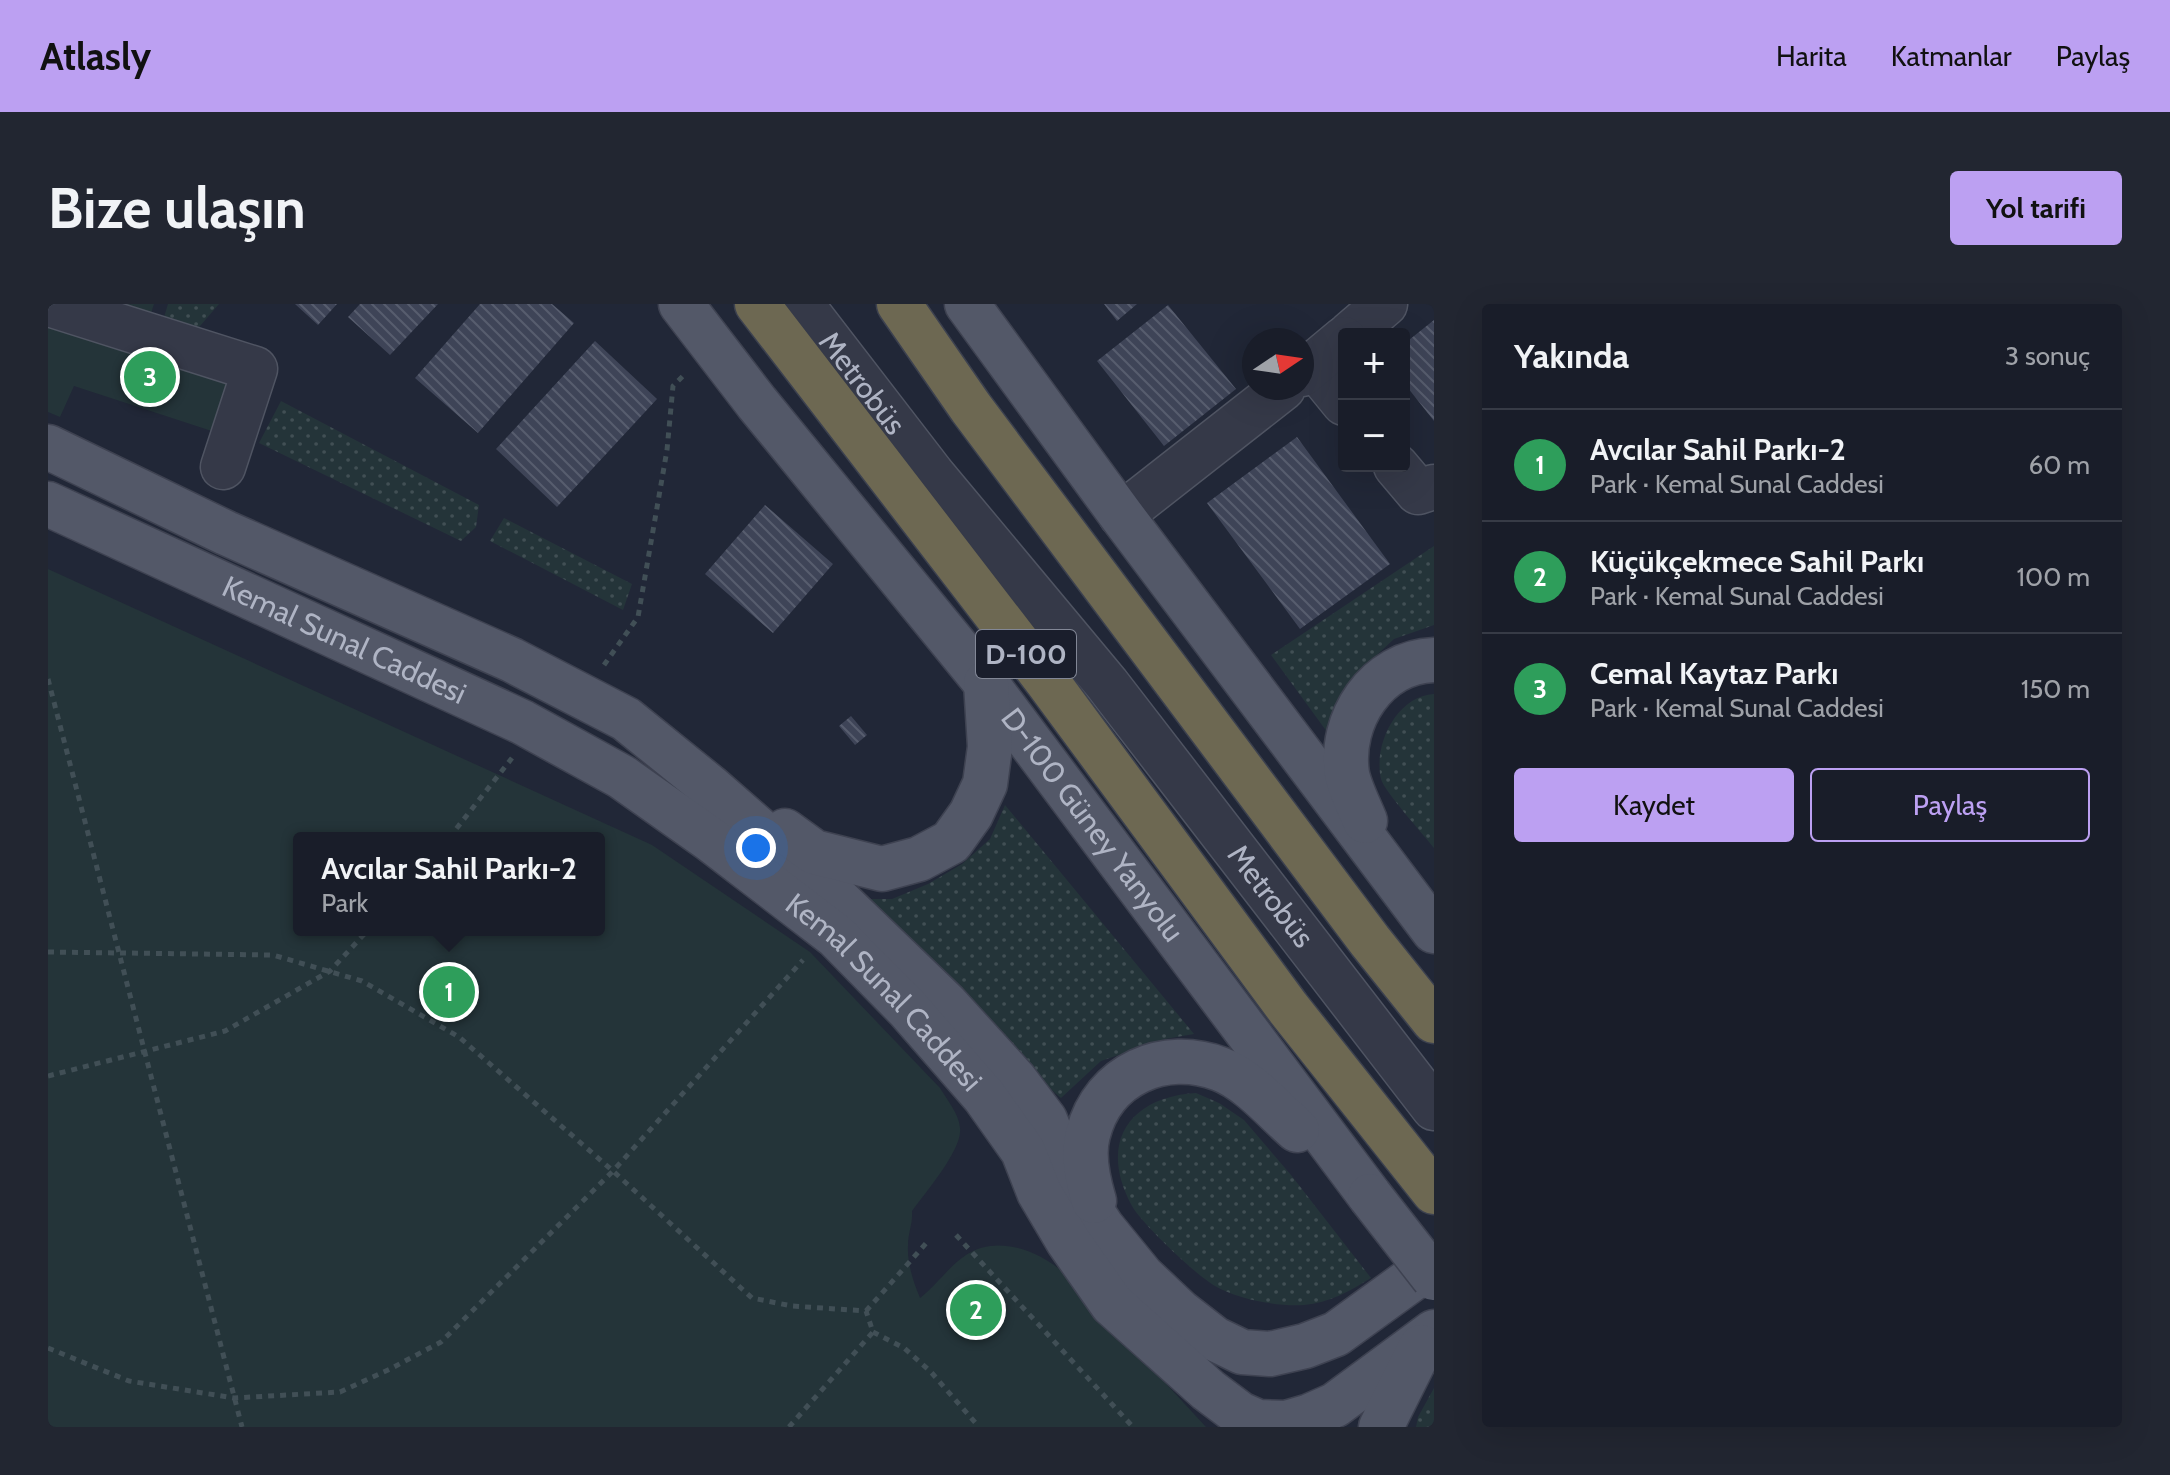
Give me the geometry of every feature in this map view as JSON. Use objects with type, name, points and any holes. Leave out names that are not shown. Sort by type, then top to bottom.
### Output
[{"type":"highway","name":"D-100","points":[[757,304],[1047,681],[1288,1008],[1434,1192]]},
{"type":"highway","points":[[899,304],[971,408],[1370,941],[1434,1021]]},
{"type":"main road","name":"D-100 Güney Yanyolu","points":[[681,304],[757,403],[986,683],[1434,1278]]},
{"type":"main road","points":[[967,304],[1121,515],[1424,918]]},
{"type":"main road","name":"Kemal Sunal Caddesi","points":[[51,456],[512,660],[626,719],[710,787],[830,892],[946,1004],[1015,1080],[1045,1120],[1067,1173],[1102,1227],[1142,1276],[1215,1339],[1242,1352],[1270,1354],[1305,1346],[1336,1334],[1434,1263]]},
{"type":"main road","name":"Kemal Sunal Caddesi","points":[[48,504],[536,730],[622,777],[711,840],[829,931],[908,1009],[984,1096],[1023,1151],[1039,1192],[1068,1241],[1112,1304],[1208,1390],[1240,1414],[1258,1422],[1286,1423],[1335,1405],[1429,1336]]},
{"type":"main road","points":[[1424,918],[1366,824],[1347,776],[1347,737],[1354,713],[1378,683],[1401,666],[1434,660]]},
{"type":"main road","points":[[710,787],[766,817],[814,852],[882,869],[919,859],[951,842],[971,814],[985,784],[990,747],[986,683]]},
{"type":"main road","points":[[1102,1227],[1087,1175],[1087,1135],[1101,1103],[1129,1075],[1159,1062],[1187,1061],[1221,1069],[1245,1084],[1370,1196]]},
{"type":"main road","points":[[1381,1427],[1429,1336]]},
{"type":"main road","points":[[1208,1390],[1241,1427]]},
{"type":"street","points":[[49,304],[255,369],[223,467]]},
{"type":"street","name":"Metrobüs","points":[[801,304],[932,474],[1107,684],[1434,1108]]},
{"type":"street","name":"Metrobüs","points":[[835,304],[964,478],[1107,684]]},
{"type":"street","points":[[1357,328],[1385,304]]},
{"type":"street","points":[[1314,369],[1341,400]]},
{"type":"street","points":[[1121,515],[1268,400]]},
{"type":"street","points":[[1401,472],[1418,492],[1434,487]]},
{"type":"path","points":[[581,697],[638,617],[667,450],[673,386],[692,366]]},
{"type":"path","points":[[48,679],[242,1427]]},
{"type":"path","points":[[454,832],[536,730]]},
{"type":"path","points":[[48,1348],[129,1381],[234,1398],[340,1392],[441,1342],[613,1171],[829,931]]},
{"type":"path","points":[[48,1076],[225,1031],[330,971],[362,936]]},
{"type":"path","points":[[48,952],[273,955],[362,981],[459,1037],[752,1298],[792,1306],[866,1311]]},
{"type":"path","points":[[956,1235],[1133,1427]]},
{"type":"path","points":[[866,1311],[929,1240]]},
{"type":"path","points":[[866,1311],[873,1332],[904,1348],[931,1372],[979,1427]]},
{"type":"path","points":[[789,1427],[873,1332]]},
{"type":"shaded area","points":[[48,304],[154,304],[149,320],[262,350],[230,437],[74,386],[60,417],[48,412]]},
{"type":"shaded area","points":[[168,304],[219,304],[194,333],[162,324]]},
{"type":"shaded area","points":[[281,401],[479,505],[476,527],[461,541],[259,443]]},
{"type":"shaded area","points":[[504,518],[632,584],[623,610],[490,541]]},
{"type":"shaded area","points":[[1434,546],[1434,625],[1394,639],[1364,667],[1330,736],[1271,655]]},
{"type":"shaded area","points":[[48,569],[652,845],[810,952],[940,1088],[959,1123],[959,1137],[950,1159],[912,1211],[908,1258],[920,1298],[960,1260],[978,1249],[1004,1246],[1030,1252],[1063,1272],[1206,1427],[48,1427]]},
{"type":"shaded area","points":[[1434,694],[1434,848],[1384,785],[1379,765],[1384,737],[1399,713],[1409,703]]},
{"type":"shaded area","points":[[1005,805],[1194,1034],[1165,1039],[1101,1061],[1061,1098],[1042,1082],[951,977],[863,899],[892,899],[928,884],[962,864],[990,839]]},
{"type":"shaded area","points":[[1196,1093],[1219,1103],[1244,1120],[1371,1278],[1339,1296],[1313,1304],[1282,1305],[1258,1301],[1215,1286],[1158,1236],[1132,1206],[1122,1184],[1118,1163],[1119,1144],[1137,1114],[1172,1096]]},
{"type":"shaded area","points":[[1434,1388],[1434,1427],[1416,1427],[1418,1417]]},
{"type":"building","points":[[295,304],[337,304],[318,325]]},
{"type":"building","points":[[360,304],[438,304],[390,355],[348,317]]},
{"type":"building","points":[[480,304],[552,304],[574,323],[478,433],[415,378]]},
{"type":"building","points":[[1104,304],[1137,304],[1117,321]]},
{"type":"building","points":[[1168,305],[1236,389],[1164,446],[1097,361]]},
{"type":"building","points":[[1434,320],[1434,421],[1410,391],[1410,339]]},
{"type":"building","points":[[595,341],[657,399],[557,507],[496,449]]},
{"type":"building","points":[[1297,437],[1390,564],[1300,629],[1207,503]]},
{"type":"building","points":[[765,505],[833,564],[773,633],[705,574]]},
{"type":"building","points":[[851,716],[867,735],[855,745],[839,726]]},
{"type":"place","name":"Cemal Kaytaz Parkı","points":[[150,377]]},
{"type":"place","name":"Avcılar Sahil Parkı-2","points":[[449,992]]},
{"type":"place","name":"Küçükçekmece Sahil Parkı","points":[[976,1310]]}]
